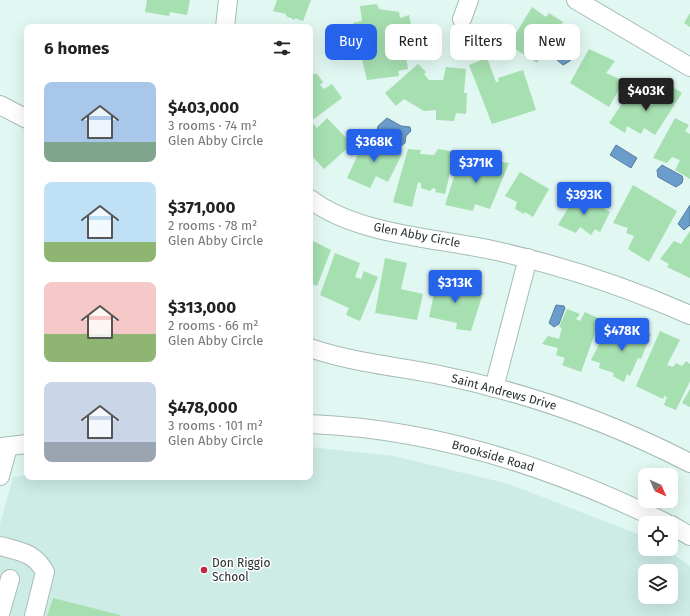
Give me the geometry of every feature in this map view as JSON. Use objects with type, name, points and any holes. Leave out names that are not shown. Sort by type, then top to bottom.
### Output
[{"type":"street","points":[[225,24],[228,0]]},
{"type":"street","points":[[462,19],[469,0]]},
{"type":"street","points":[[576,0],[690,67]]},
{"type":"street","points":[[0,105],[24,117]]},
{"type":"street","name":"Glen Abby Circle","points":[[313,201],[334,213],[356,223],[379,229],[528,258],[628,290],[690,315]]},
{"type":"street","points":[[494,388],[528,258]]},
{"type":"street","name":"Saint Andrews Drive","points":[[313,349],[344,359],[435,374],[494,388],[552,405],[604,423],[662,448],[690,463]]},
{"type":"street","name":"Brookside Road","points":[[313,424],[372,429],[431,439],[503,456],[560,475],[615,498],[652,516]]},
{"type":"street","points":[[0,476],[4,447],[24,444]]},
{"type":"street","points":[[678,529],[690,536]]},
{"type":"street","points":[[0,546],[26,554],[38,560],[45,572],[34,616]]},
{"type":"street","points":[[0,614],[10,579]]},
{"type":"shaded area","name":"Don Riggio School","points":[[313,447],[394,456],[509,484],[638,534],[638,556],[676,556],[690,566],[690,616],[0,616],[0,524],[13,477],[24,475],[24,480],[313,480]]},
{"type":"water","points":[[557,60],[571,60],[570,61],[563,65]]},
{"type":"water","points":[[387,118],[401,126],[410,127],[411,131],[406,136],[405,143],[401,146],[390,140],[389,133],[382,134],[377,131],[378,126]]},
{"type":"water","points":[[616,145],[637,158],[631,168],[610,155]]},
{"type":"water","points":[[662,165],[682,176],[682,183],[676,187],[658,177],[657,170]]},
{"type":"water","points":[[690,205],[690,225],[684,230],[678,224]]},
{"type":"water","points":[[556,305],[564,306],[565,308],[559,324],[554,327],[549,323]]},
{"type":"building","points":[[147,0],[190,0],[187,15],[170,12],[169,16],[145,12]]},
{"type":"building","points":[[277,0],[311,0],[303,21],[295,18],[295,20],[286,16],[286,14],[273,11]]},
{"type":"building","points":[[377,4],[379,9],[399,12],[400,18],[409,15],[411,24],[385,24],[385,60],[406,60],[408,69],[398,71],[399,76],[367,80],[362,60],[377,60],[377,24],[353,24],[362,21],[360,6]]},
{"type":"building","points":[[532,7],[546,17],[549,13],[563,22],[562,24],[524,24],[524,55],[516,50],[516,33]]},
{"type":"building","points":[[690,13],[690,27],[684,23]]},
{"type":"building","points":[[589,49],[615,61],[606,73],[624,81],[609,107],[570,83]]},
{"type":"building","points":[[482,60],[488,60],[496,82],[499,82],[498,78],[523,70],[536,110],[492,124],[469,65]]},
{"type":"building","points":[[418,64],[426,72],[424,74],[429,80],[443,80],[446,67],[466,69],[464,93],[467,93],[466,114],[456,113],[454,121],[436,120],[436,110],[424,111],[404,99],[396,106],[385,93]]},
{"type":"building","points":[[313,73],[317,74],[323,82],[320,85],[324,89],[332,84],[342,98],[313,120]]},
{"type":"building","points":[[666,83],[682,93],[655,135],[644,128],[641,134],[627,126],[625,133],[609,123],[629,93],[651,106]]},
{"type":"building","points":[[327,118],[352,144],[324,169],[313,157],[313,123],[317,128]]},
{"type":"building","points":[[675,118],[689,125],[685,131],[690,134],[690,179],[675,170],[680,160],[672,157],[667,163],[653,158]]},
{"type":"building","points":[[366,137],[402,154],[388,182],[376,176],[370,188],[347,178]]},
{"type":"building","points":[[408,149],[421,150],[420,154],[434,155],[438,149],[455,152],[445,194],[435,192],[436,189],[433,188],[430,191],[421,188],[421,183],[418,182],[412,207],[393,202]]},
{"type":"building","points":[[460,158],[490,165],[490,160],[509,163],[490,209],[475,204],[473,211],[445,205]]},
{"type":"building","points":[[520,172],[549,189],[533,217],[525,212],[524,214],[515,209],[517,202],[505,196]]},
{"type":"building","points":[[633,185],[677,211],[649,262],[628,249],[634,236],[626,233],[628,228],[613,223]]},
{"type":"building","points":[[577,193],[610,212],[600,232],[595,229],[591,235],[580,227],[576,233],[558,225]]},
{"type":"building","points":[[690,231],[690,278],[667,267],[669,264],[660,259],[674,241],[681,244]]},
{"type":"building","points":[[313,241],[331,250],[317,286],[313,284]]},
{"type":"building","points":[[335,253],[360,263],[355,277],[361,279],[364,271],[378,277],[360,321],[346,315],[349,308],[320,295]]},
{"type":"building","points":[[385,258],[407,263],[401,289],[423,294],[417,320],[375,313]]},
{"type":"building","points":[[438,276],[462,281],[460,288],[465,288],[464,292],[469,293],[470,290],[483,293],[471,331],[456,329],[457,323],[429,317]]},
{"type":"building","points":[[567,309],[580,314],[576,319],[580,321],[585,312],[600,319],[581,372],[562,365],[565,358],[556,355],[558,348],[542,344],[548,336],[559,339],[562,328],[559,327]]},
{"type":"building","points":[[629,325],[651,334],[641,359],[638,358],[630,376],[627,374],[624,382],[613,376],[614,373],[599,368],[600,363],[591,360],[604,334],[621,341]]},
{"type":"building","points":[[660,331],[680,340],[667,365],[673,367],[676,363],[682,366],[686,361],[690,364],[690,381],[676,410],[664,405],[667,397],[664,396],[663,399],[636,386]]},
{"type":"building","points":[[690,389],[690,407],[682,403]]},
{"type":"building","points":[[53,598],[120,615],[120,616],[47,616]]},
{"type":"place","name":"Don Riggio School","points":[[204,570]]}]
